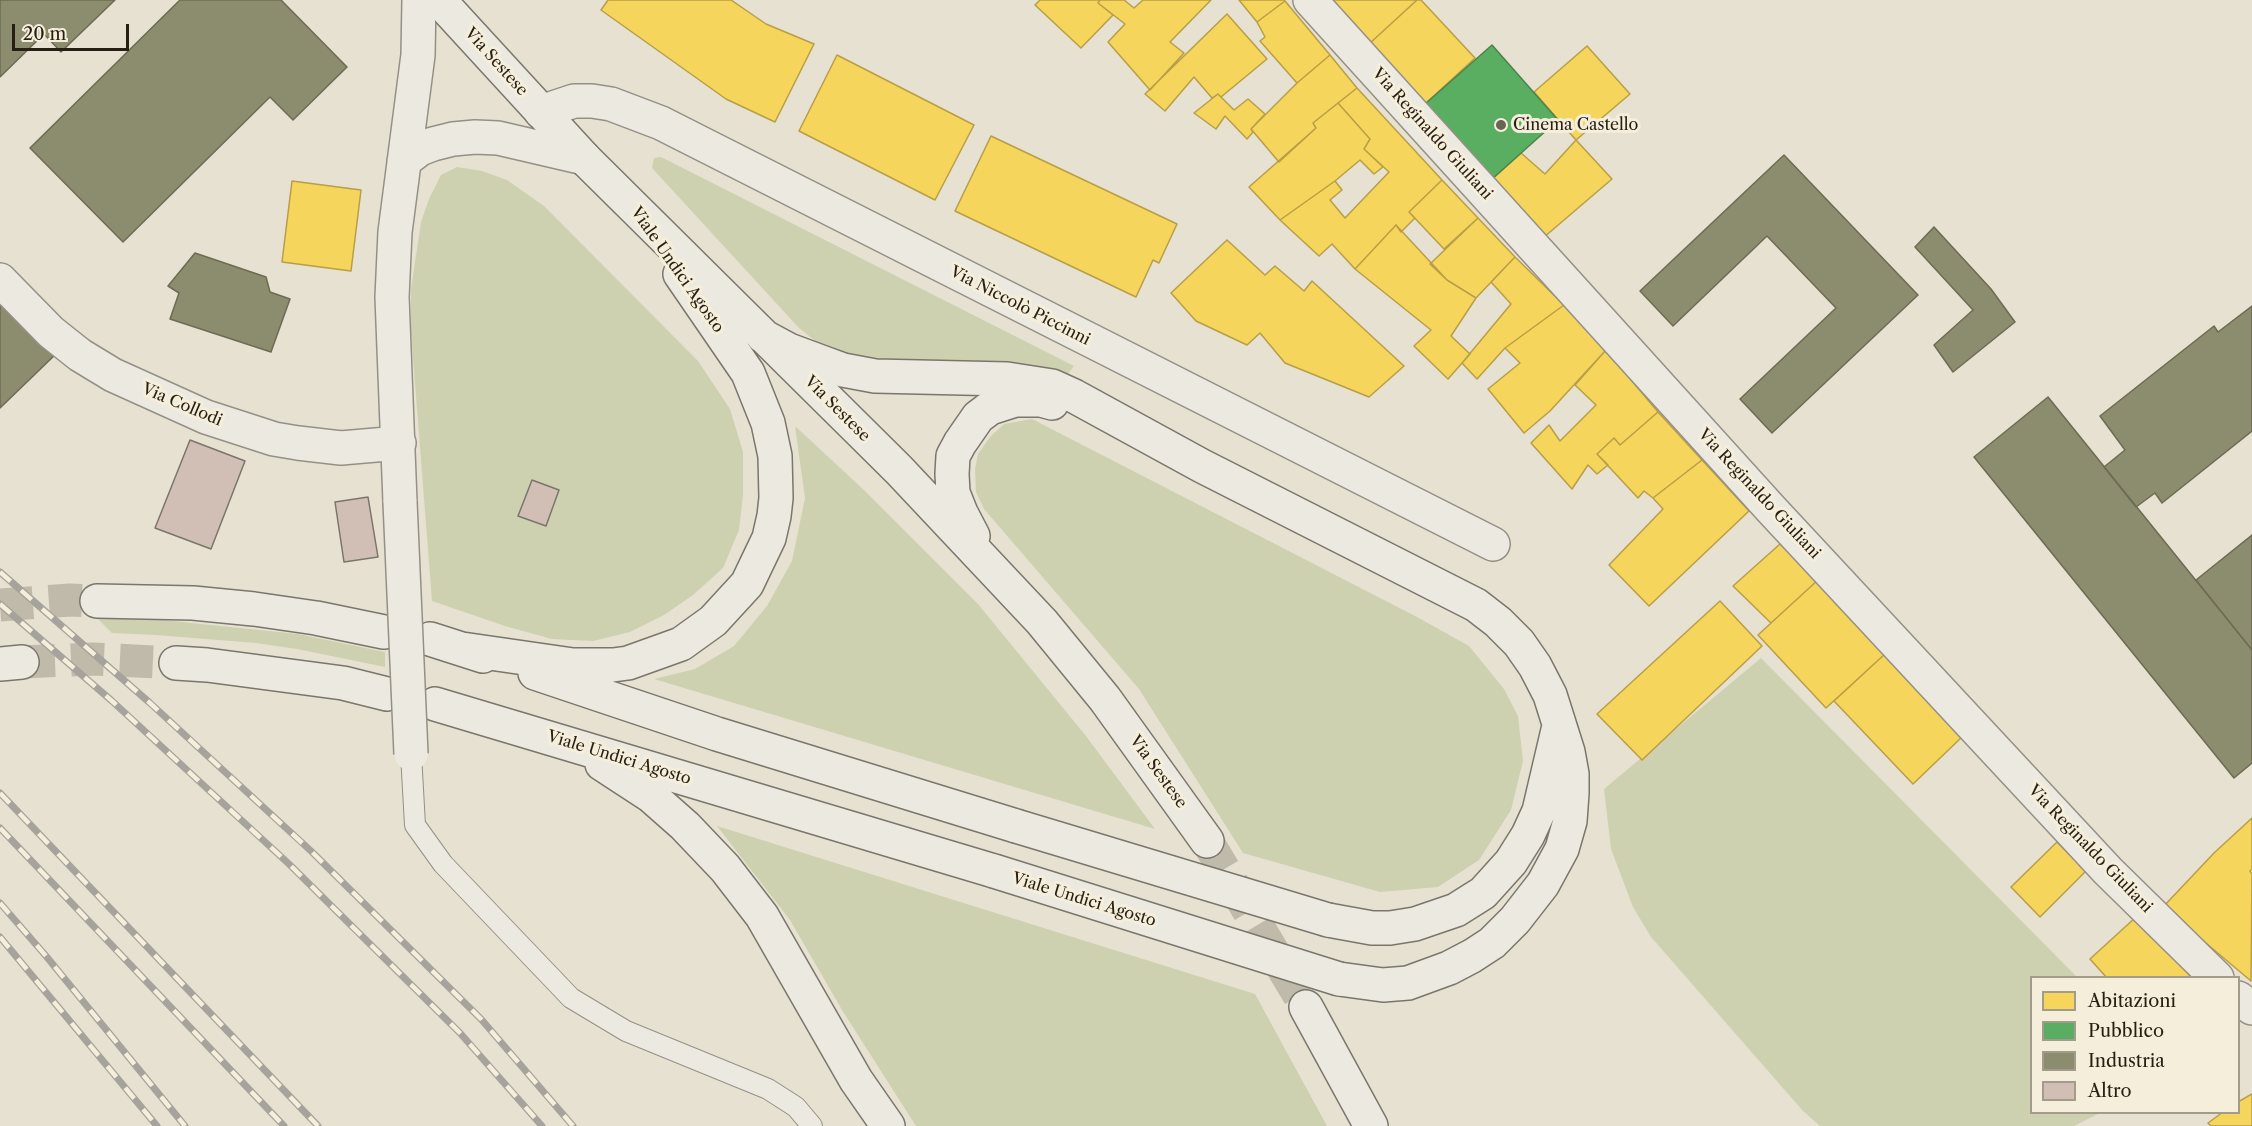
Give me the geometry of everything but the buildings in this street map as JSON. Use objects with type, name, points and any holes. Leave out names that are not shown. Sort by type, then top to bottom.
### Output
[{"type":"main road","points":[[411,754],[392,297],[395,232],[418,55],[419,0]]},
{"type":"main road","name":"Via Sestese","points":[[439,0],[584,158],[899,470],[1003,580],[1085,672],[1207,841]]},
{"type":"main road","name":"Via Reginaldo Giuliani","points":[[1310,0],[1772,509],[2108,871],[2215,976]]},
{"type":"main road","name":"Via Niccolò Piccinni","points":[[541,112],[574,101],[592,101],[620,107],[661,123],[1493,544]]},
{"type":"main road","points":[[404,161],[420,149],[433,144],[475,137],[498,138],[584,158]]},
{"type":"main road","name":"Viale Undici Agosto","points":[[462,649],[573,664],[613,665],[648,657],[681,644],[713,621],[747,584],[769,538],[776,498],[775,456],[768,423],[756,389],[748,373],[629,202]]},
{"type":"main road","name":"Via Collodi","points":[[0,280],[51,332],[80,356],[113,375],[206,417],[274,439],[298,443],[341,448],[399,443]]},
{"type":"main road","name":"Viale Undici Agosto","points":[[435,704],[994,872],[1339,980],[1383,985],[1408,983],[1449,968],[1492,943],[1515,920],[1543,884],[1562,849],[1570,821],[1572,774],[1550,695],[1528,654],[1498,622],[1476,605],[1202,466],[1052,386],[1007,379],[875,376],[843,370],[815,360],[789,350],[763,336]]},
{"type":"main road","name":"Viale Undici Agosto","points":[[1003,580],[970,531],[953,492],[953,456],[968,431],[978,417],[990,408],[1015,400],[1041,400],[1115,419]]},
{"type":"main road","points":[[97,600],[193,603],[254,609],[316,618],[384,632]]},
{"type":"main road","name":"Viale Undici Agosto","points":[[430,639],[717,734],[1016,826],[1328,920],[1372,928],[1415,924],[1456,910],[1483,893],[1511,862],[1528,835],[1539,811],[1559,722]]},
{"type":"main road","points":[[176,663],[343,683],[387,694]]},
{"type":"main road","points":[[567,742],[651,796],[685,826],[725,868],[762,916],[856,1080],[888,1126]]},
{"type":"main road","points":[[1306,1007],[1371,1126]]},
{"type":"lane","points":[[411,754],[415,825],[443,864],[571,998],[626,1030],[768,1089],[796,1107],[812,1126]]},
{"type":"green space","points":[[661,157],[1074,366],[1067,375],[870,365],[818,343],[799,328],[652,168],[654,158]]},
{"type":"green space","points":[[457,167],[482,171],[507,180],[544,206],[698,361],[730,409],[743,452],[743,495],[739,530],[723,568],[693,595],[664,615],[630,632],[593,641],[552,639],[432,601],[411,332],[411,289],[421,222],[429,199],[441,175]]},
{"type":"green space","points":[[1032,419],[1469,646],[1504,689],[1518,716],[1523,761],[1511,810],[1479,860],[1438,887],[1380,892],[1243,853],[1139,689],[984,509],[976,492],[975,469],[978,454],[990,437],[1004,424]]},
{"type":"green space","points":[[795,426],[865,491],[978,604],[1086,736],[1155,829],[654,679],[695,669],[734,646],[767,606],[792,561],[805,498]]},
{"type":"green space","points":[[98,619],[153,619],[298,634],[385,652],[385,667],[256,643],[112,633]]},
{"type":"green space","points":[[1761,658],[2076,976],[2030,976],[2030,1114],[2098,1114],[2074,1126],[1820,1126],[1803,1111],[1651,937],[1633,907],[1611,849],[1604,789]]},
{"type":"green space","points":[[717,826],[1255,994],[1327,1126],[916,1126],[842,1010],[790,920]]},
{"type":"tunnel","points":[[0,605],[70,600],[97,601]]},
{"type":"tunnel","points":[[22,662],[93,659],[176,663]]},
{"type":"tunnel","points":[[1207,841],[1306,1007]]},
{"type":"railway","points":[[0,572],[150,703],[311,851],[481,1019],[573,1126]]},
{"type":"railway","points":[[0,604],[112,701],[289,864],[460,1033],[542,1126]]},
{"type":"railway","points":[[0,793],[318,1126]]},
{"type":"railway","points":[[0,828],[284,1126]]},
{"type":"railway","points":[[0,903],[185,1126]]},
{"type":"railway","points":[[0,937],[157,1126]]},
{"type":"place","name":"Cinema Castello","points":[[1501,125]]}]
